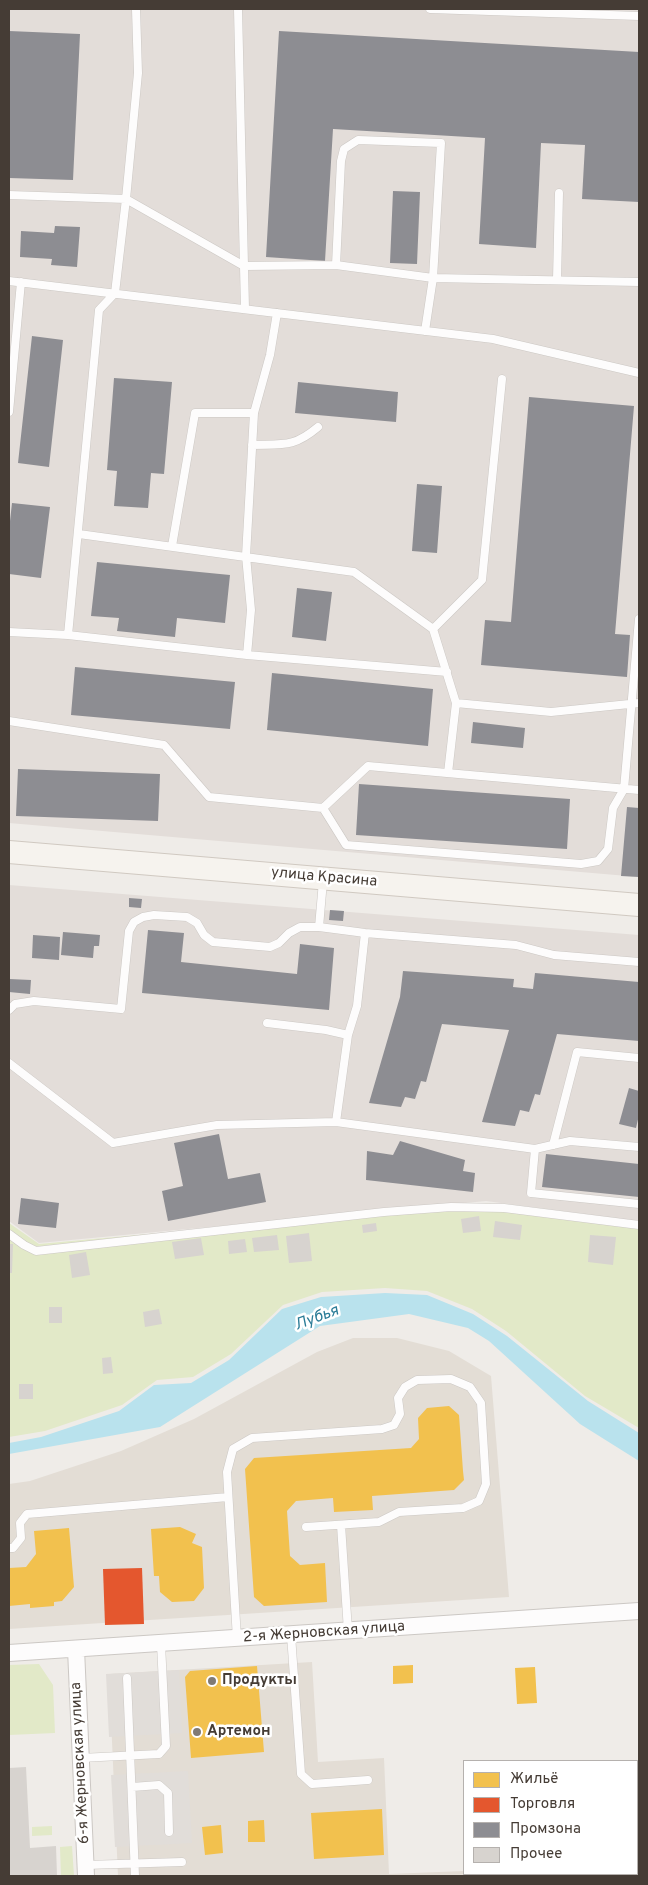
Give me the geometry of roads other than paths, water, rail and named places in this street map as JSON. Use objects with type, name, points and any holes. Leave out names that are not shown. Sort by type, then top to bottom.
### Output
[{"type":"main road","name":"улица Красина","points":[[9,852],[639,905]]},
{"type":"street","name":"2-я Жерновская улица","points":[[9,1653],[639,1611]]},
{"type":"street","name":"6-я Жерновская улица","points":[[76,1649],[86,1870]]},
{"type":"lane","points":[[68,635],[99,310],[114,293],[126,199],[138,73],[136,9]]},
{"type":"lane","points":[[238,9],[245,309]]},
{"type":"lane","points":[[430,9],[639,16]]},
{"type":"lane","points":[[336,265],[341,161],[344,148],[358,140],[441,143],[433,278],[425,331]]},
{"type":"lane","points":[[557,280],[560,193]]},
{"type":"lane","points":[[9,195],[126,199],[244,266],[336,265],[433,278],[639,282]]},
{"type":"lane","points":[[9,281],[492,339],[639,373]]},
{"type":"lane","points":[[9,412],[21,282]]},
{"type":"lane","points":[[246,655],[251,610],[246,556],[254,413],[270,355],[277,313]]},
{"type":"lane","points":[[433,629],[482,580],[502,379]]},
{"type":"lane","points":[[172,546],[195,414],[254,413]]},
{"type":"lane","points":[[252,445],[288,444],[304,439],[318,427]]},
{"type":"lane","points":[[79,534],[354,572],[433,629],[456,703],[448,773]]},
{"type":"lane","points":[[322,808],[346,845],[582,864],[598,861],[608,849],[613,808],[624,789],[636,703],[639,619]]},
{"type":"lane","points":[[9,632],[68,635],[246,655],[447,672]]},
{"type":"lane","points":[[456,703],[551,712],[636,703]]},
{"type":"lane","points":[[9,721],[164,745],[209,797],[322,808],[368,766],[639,790]]},
{"type":"lane","points":[[319,926],[323,878]]},
{"type":"lane","points":[[9,1010],[15,1004],[34,1001],[121,1010],[129,931],[134,922],[154,914],[187,917],[197,923],[204,936],[214,942],[270,947],[279,943],[289,933],[300,927],[319,926],[365,933],[516,945],[554,956],[639,962]]},
{"type":"lane","points":[[336,1122],[348,1035],[357,1006],[365,933]]},
{"type":"lane","points":[[267,1023],[326,1030],[348,1035]]},
{"type":"lane","points":[[553,1145],[577,1052],[639,1058]]},
{"type":"lane","points":[[9,1063],[113,1143],[217,1126],[336,1122],[535,1149],[570,1141],[639,1147]]},
{"type":"lane","points":[[535,1149],[531,1193],[639,1204]]},
{"type":"lane","points":[[9,1234],[36,1251],[384,1212],[480,1206],[530,1210],[639,1225]]},
{"type":"lane","points":[[237,1639],[227,1472],[233,1449],[252,1438],[382,1429],[394,1425],[400,1414],[398,1398],[404,1387],[417,1380],[451,1379],[470,1387],[481,1403],[486,1484],[478,1501],[463,1508],[399,1512],[379,1522],[306,1527]]},
{"type":"lane","points":[[9,1548],[13,1548],[21,1538],[20,1523],[28,1514],[228,1497]]},
{"type":"lane","points":[[341,1525],[348,1631]]},
{"type":"lane","points":[[291,1635],[301,1774],[312,1784],[368,1780]]},
{"type":"lane","points":[[81,1758],[159,1754],[166,1746],[161,1644]]},
{"type":"lane","points":[[127,1678],[136,1876]]},
{"type":"lane","points":[[132,1787],[160,1785],[168,1793],[169,1832]]},
{"type":"lane","points":[[86,1870],[135,1864],[182,1862]]},
{"type":"water","name":"Лубья","points":[[385,1293],[427,1295],[473,1314],[507,1336],[588,1401],[639,1433],[639,1461],[580,1424],[489,1341],[468,1328],[409,1314],[320,1326],[160,1427],[9,1454],[9,1443],[41,1437],[119,1411],[154,1385],[191,1383],[229,1360],[282,1309],[321,1297]]},
{"type":"place","name":"Продукты","points":[[212,1681]]},
{"type":"place","name":"Артемон","points":[[197,1732]]}]
